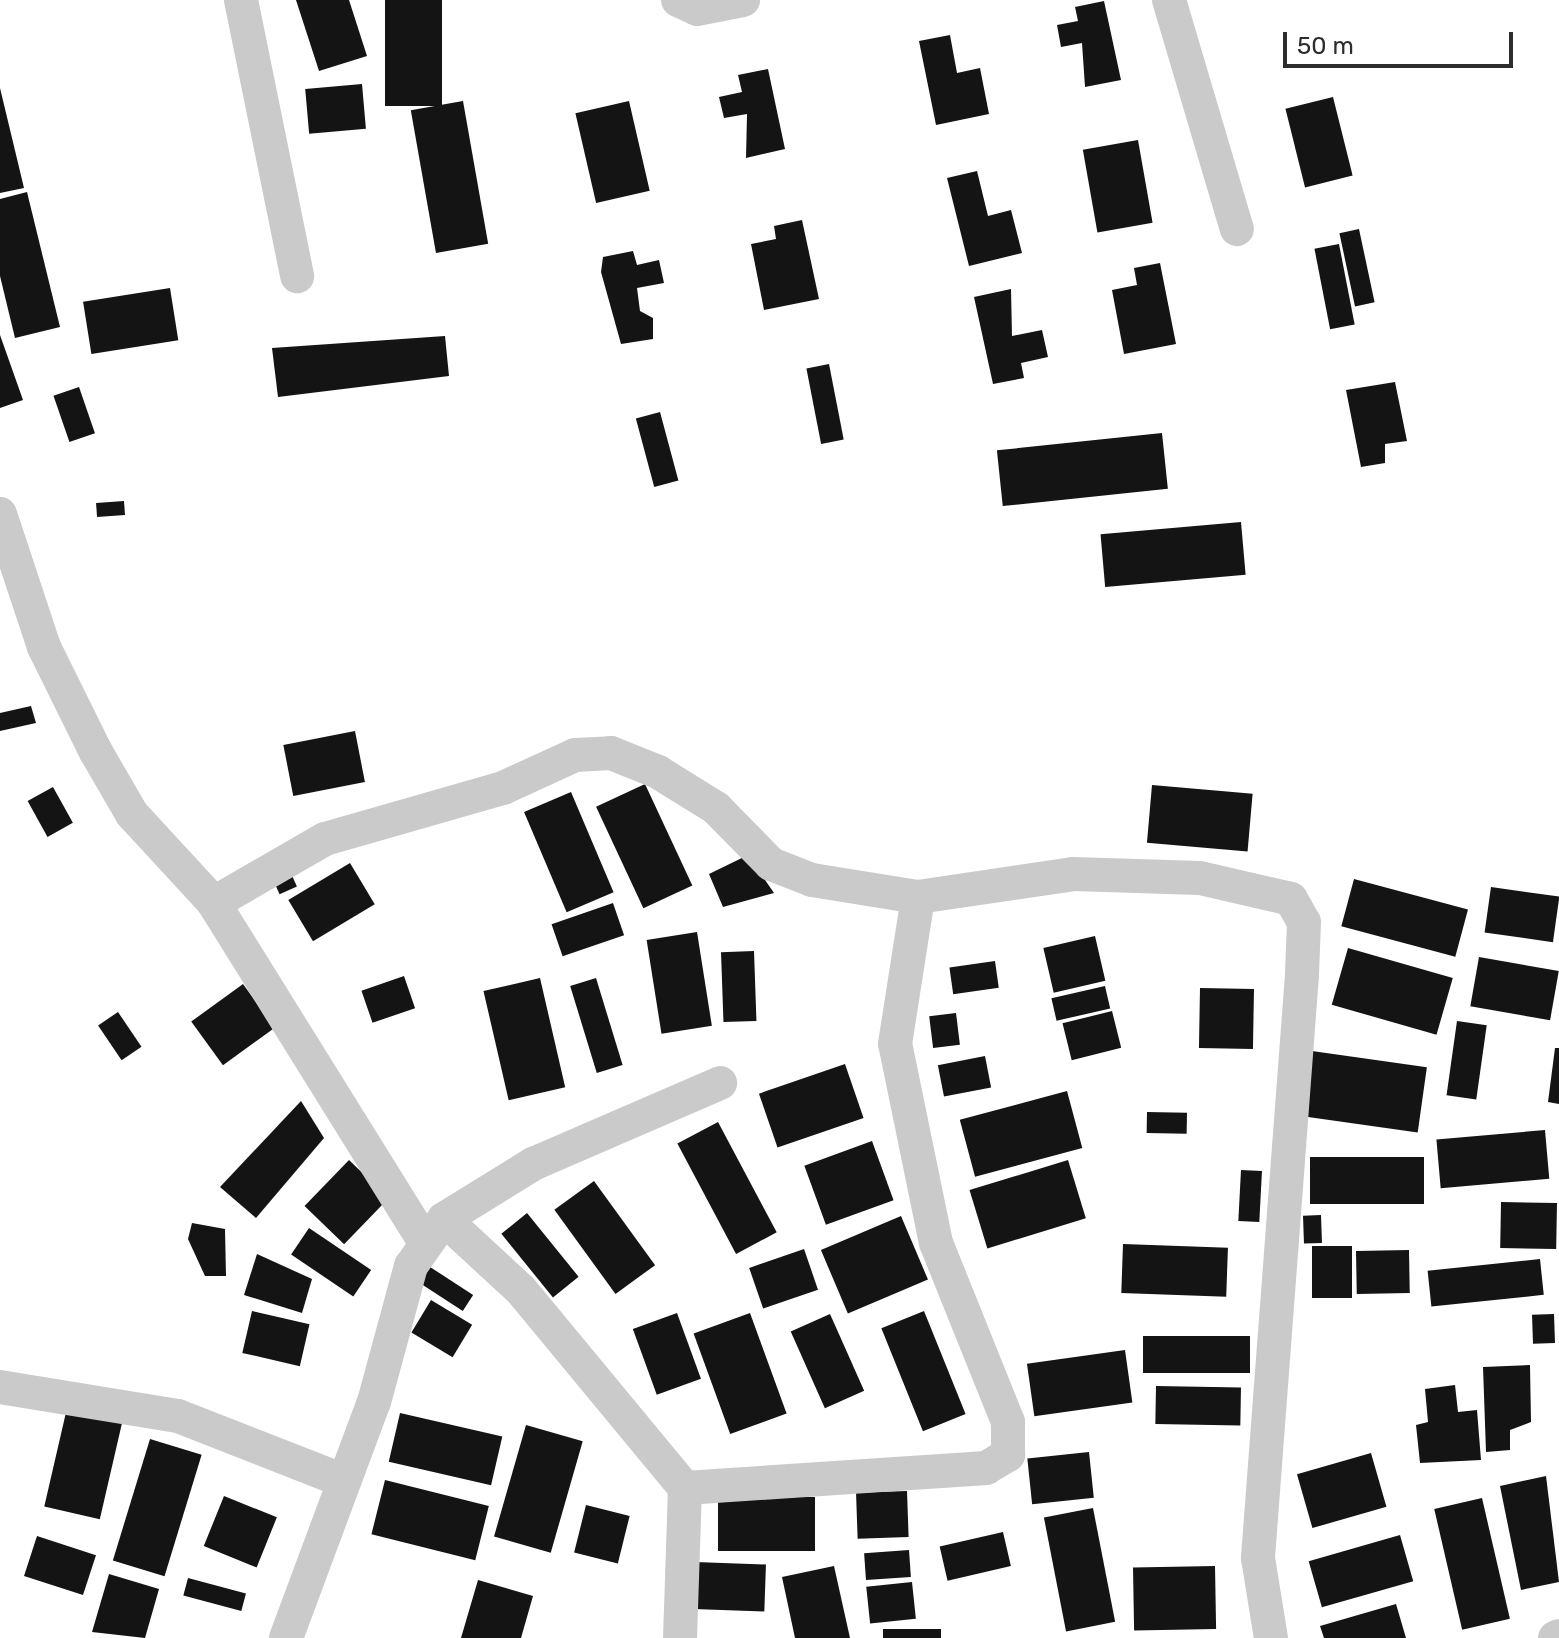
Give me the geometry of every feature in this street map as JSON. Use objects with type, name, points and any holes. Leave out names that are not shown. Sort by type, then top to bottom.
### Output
[{"type":"street","points":[[241,0],[297,276]]},
{"type":"street","points":[[678,0],[697,9],[743,0]]},
{"type":"street","points":[[1169,0],[1237,229]]},
{"type":"street","points":[[0,514],[44,647],[96,752],[132,814],[214,903],[435,1231],[521,1290],[685,1488],[680,1638]]},
{"type":"street","points":[[214,903],[325,839],[503,788],[575,755],[611,753],[716,808],[771,864],[812,880],[918,897],[1073,874],[1200,878],[1291,899],[1304,922],[1258,1558],[1271,1638]]},
{"type":"street","points":[[685,1488],[986,1468],[1008,1455],[1008,1422],[936,1243],[895,1044],[918,897]]},
{"type":"street","points":[[286,1638],[344,1481],[411,1266],[435,1231],[533,1164],[720,1083]]},
{"type":"street","points":[[0,1387],[178,1416],[344,1481]]},
{"type":"building","points":[[296,0],[349,0],[367,56],[319,71]]},
{"type":"building","points":[[385,0],[442,0],[442,106],[385,106]]},
{"type":"building","points":[[1104,1],[1121,80],[1085,87],[1082,43],[1061,47],[1057,25],[1078,21],[1075,7]]},
{"type":"building","points":[[950,35],[957,73],[980,68],[989,114],[936,125],[919,41]]},
{"type":"building","points":[[768,69],[785,149],[746,158],[747,114],[724,118],[719,97],[742,92],[738,75]]},
{"type":"building","points":[[362,84],[366,129],[309,134],[305,89]]},
{"type":"building","points":[[0,88],[24,188],[0,193]]},
{"type":"building","points":[[1333,97],[1353,176],[1305,187],[1285,109]]},
{"type":"building","points":[[463,101],[488,244],[436,253],[411,110]]},
{"type":"building","points":[[629,101],[650,191],[596,203],[575,113]]},
{"type":"building","points":[[1138,140],[1153,223],[1097,232],[1083,150]]},
{"type":"building","points":[[977,171],[988,216],[1011,210],[1022,253],[969,266],[947,178]]},
{"type":"building","points":[[27,192],[60,327],[15,338],[0,276],[0,199]]},
{"type":"building","points":[[802,220],[819,299],[764,310],[751,244],[776,239],[774,226]]},
{"type":"building","points":[[1359,229],[1375,302],[1355,307],[1339,233]]},
{"type":"building","points":[[1339,244],[1355,324],[1330,329],[1314,249]]},
{"type":"building","points":[[633,251],[637,265],[659,260],[664,283],[637,288],[640,311],[653,318],[653,339],[621,344],[601,272],[603,257]]},
{"type":"building","points":[[1160,263],[1176,344],[1124,354],[1112,290],[1137,285],[1134,268]]},
{"type":"building","points":[[170,288],[178,340],[91,354],[83,302]]},
{"type":"building","points":[[1011,289],[1012,336],[1042,330],[1048,357],[1021,363],[1024,378],[993,384],[974,297]]},
{"type":"building","points":[[0,335],[23,400],[0,408]]},
{"type":"building","points":[[445,336],[449,376],[278,397],[272,348]]},
{"type":"building","points":[[829,364],[844,440],[821,444],[806,368]]},
{"type":"building","points":[[1395,382],[1407,441],[1385,444],[1385,463],[1361,467],[1346,390]]},
{"type":"building","points":[[79,387],[95,433],[69,442],[53,396]]},
{"type":"building","points":[[660,412],[678,481],[654,487],[636,418]]},
{"type":"building","points":[[1162,433],[1168,489],[1003,506],[997,450]]},
{"type":"building","points":[[124,501],[125,515],[97,517],[96,503]]},
{"type":"building","points":[[1241,522],[1246,575],[1105,587],[1101,534]]},
{"type":"building","points":[[31,706],[36,723],[0,731],[0,713]]},
{"type":"building","points":[[355,731],[365,782],[293,796],[283,745]]},
{"type":"building","points":[[645,784],[692,886],[643,908],[596,807]]},
{"type":"building","points":[[1152,785],[1253,794],[1248,852],[1147,843]]},
{"type":"building","points":[[53,787],[73,823],[48,837],[28,801]]},
{"type":"building","points":[[571,792],[614,892],[567,912],[524,812]]},
{"type":"building","points":[[748,855],[774,893],[723,907],[709,874]]},
{"type":"building","points":[[350,863],[375,904],[313,941],[288,900]]},
{"type":"building","points":[[290,871],[297,887],[280,894],[273,879]]},
{"type":"building","points":[[1354,879],[1468,910],[1455,957],[1341,926]]},
{"type":"building","points":[[1491,887],[1559,897],[1553,942],[1485,933]]},
{"type":"building","points":[[613,903],[624,935],[563,956],[552,924]]},
{"type":"building","points":[[697,932],[712,1026],[661,1034],[647,940]]},
{"type":"building","points":[[1095,936],[1105,981],[1054,993],[1043,948]]},
{"type":"building","points":[[1348,948],[1453,978],[1437,1035],[1332,1005]]},
{"type":"building","points":[[754,951],[756,1021],[723,1022],[721,952]]},
{"type":"building","points":[[1479,957],[1559,971],[1550,1020],[1470,1006]]},
{"type":"building","points":[[995,961],[999,988],[953,994],[949,967]]},
{"type":"building","points":[[404,976],[415,1008],[373,1023],[361,991]]},
{"type":"building","points":[[540,978],[565,1087],[509,1100],[483,991]]},
{"type":"building","points":[[596,978],[623,1065],[597,1073],[570,986]]},
{"type":"building","points":[[243,984],[275,1028],[223,1065],[191,1022]]},
{"type":"building","points":[[1105,986],[1110,1008],[1057,1021],[1051,998]]},
{"type":"building","points":[[1200,988],[1254,989],[1253,1049],[1199,1048]]},
{"type":"building","points":[[1112,1011],[1121,1048],[1072,1060],[1063,1023]]},
{"type":"building","points":[[118,1012],[141,1047],[122,1060],[98,1025]]},
{"type":"building","points":[[956,1013],[960,1045],[933,1048],[929,1016]]},
{"type":"building","points":[[1457,1021],[1487,1025],[1476,1099],[1447,1095]]},
{"type":"building","points":[[1555,1048],[1559,1048],[1559,1104],[1548,1102]]},
{"type":"building","points":[[1312,1051],[1427,1067],[1418,1133],[1303,1116]]},
{"type":"building","points":[[985,1056],[991,1087],[944,1097],[938,1065]]},
{"type":"building","points":[[845,1064],[864,1118],[778,1148],[759,1094]]},
{"type":"building","points":[[1067,1091],[1082,1148],[975,1177],[960,1120]]},
{"type":"building","points":[[301,1101],[324,1138],[256,1218],[220,1187]]},
{"type":"building","points":[[1147,1112],[1187,1113],[1187,1134],[1147,1133]]},
{"type":"building","points":[[718,1122],[777,1232],[736,1254],[677,1144]]},
{"type":"building","points":[[1545,1130],[1549,1179],[1441,1188],[1436,1139]]},
{"type":"building","points":[[872,1141],[894,1200],[826,1225],[804,1166]]},
{"type":"building","points":[[1310,1157],[1424,1157],[1424,1204],[1310,1204]]},
{"type":"building","points":[[349,1160],[389,1198],[344,1244],[305,1206]]},
{"type":"building","points":[[1068,1160],[1086,1218],[987,1248],[970,1190]]},
{"type":"building","points":[[1241,1170],[1262,1171],[1259,1222],[1238,1221]]},
{"type":"building","points":[[594,1181],[655,1265],[615,1294],[554,1210]]},
{"type":"building","points":[[1501,1202],[1557,1203],[1556,1249],[1500,1248]]},
{"type":"building","points":[[527,1213],[579,1277],[553,1297],[501,1234]]},
{"type":"building","points":[[1321,1215],[1322,1243],[1304,1244],[1303,1216]]},
{"type":"building","points":[[901,1216],[928,1280],[848,1314],[821,1250]]},
{"type":"building","points":[[192,1223],[225,1229],[226,1276],[205,1276],[188,1239]]},
{"type":"building","points":[[309,1228],[371,1270],[353,1296],[291,1255]]},
{"type":"building","points":[[1123,1244],[1228,1248],[1226,1297],[1121,1293]]},
{"type":"building","points":[[1312,1246],[1352,1246],[1352,1298],[1312,1298]]},
{"type":"building","points":[[804,1249],[818,1290],[763,1309],[749,1268]]},
{"type":"building","points":[[1409,1250],[1410,1293],[1357,1294],[1356,1251]]},
{"type":"building","points":[[257,1254],[312,1279],[302,1313],[244,1295]]},
{"type":"building","points":[[1540,1259],[1544,1295],[1431,1307],[1428,1271]]},
{"type":"building","points":[[427,1265],[473,1295],[463,1311],[417,1281]]},
{"type":"building","points":[[431,1300],[472,1325],[453,1357],[411,1333]]},
{"type":"building","points":[[252,1311],[309,1324],[300,1366],[242,1353]]},
{"type":"building","points":[[924,1311],[966,1414],[923,1431],[881,1328]]},
{"type":"building","points":[[677,1313],[701,1379],[657,1395],[633,1329]]},
{"type":"building","points":[[750,1313],[787,1414],[730,1434],[694,1334]]},
{"type":"building","points":[[830,1314],[864,1391],[825,1408],[791,1331]]},
{"type":"building","points":[[1554,1314],[1555,1343],[1533,1344],[1532,1315]]},
{"type":"building","points":[[1143,1336],[1250,1336],[1250,1373],[1143,1373]]},
{"type":"building","points":[[1125,1350],[1132,1402],[1034,1416],[1027,1364]]},
{"type":"building","points":[[1530,1365],[1531,1422],[1510,1430],[1510,1450],[1486,1452],[1483,1367]]},
{"type":"building","points":[[1455,1385],[1458,1412],[1477,1410],[1481,1460],[1420,1463],[1416,1425],[1428,1422],[1425,1389]]},
{"type":"building","points":[[1156,1386],[1241,1387],[1240,1425],[1155,1424]]},
{"type":"building","points":[[67,1408],[123,1421],[100,1519],[44,1506]]},
{"type":"building","points":[[400,1413],[502,1437],[491,1485],[389,1462]]},
{"type":"building","points":[[526,1425],[583,1441],[551,1553],[494,1537]]},
{"type":"building","points":[[150,1439],[202,1455],[165,1576],[113,1560]]},
{"type":"building","points":[[1089,1452],[1094,1498],[1032,1504],[1027,1458]]},
{"type":"building","points":[[1371,1453],[1386,1507],[1312,1528],[1297,1474]]},
{"type":"building","points":[[1546,1476],[1559,1582],[1521,1590],[1500,1486]]},
{"type":"building","points":[[385,1480],[489,1506],[475,1560],[371,1534]]},
{"type":"building","points":[[907,1491],[909,1537],[858,1539],[856,1493]]},
{"type":"building","points":[[224,1496],[277,1517],[257,1567],[204,1546]]},
{"type":"building","points":[[718,1497],[815,1497],[815,1551],[718,1551]]},
{"type":"building","points":[[1482,1498],[1510,1619],[1462,1630],[1434,1509]]},
{"type":"building","points":[[586,1505],[630,1516],[618,1563],[574,1553]]},
{"type":"building","points":[[1093,1508],[1115,1622],[1066,1631],[1044,1518]]},
{"type":"building","points":[[1003,1532],[1011,1566],[948,1581],[940,1547]]},
{"type":"building","points":[[1400,1535],[1413,1581],[1322,1607],[1309,1561]]},
{"type":"building","points":[[37,1536],[96,1555],[83,1595],[24,1576]]},
{"type":"building","points":[[909,1550],[911,1577],[866,1580],[864,1553]]},
{"type":"building","points":[[695,1562],[766,1564],[764,1611],[693,1609]]},
{"type":"building","points":[[834,1566],[850,1638],[795,1638],[782,1577]]},
{"type":"building","points":[[1215,1566],[1216,1629],[1134,1630],[1133,1567]]},
{"type":"building","points":[[109,1574],[159,1589],[145,1638],[92,1632]]},
{"type":"building","points":[[188,1578],[246,1594],[241,1611],[183,1595]]},
{"type":"building","points":[[478,1580],[533,1596],[521,1638],[461,1638]]},
{"type":"building","points":[[912,1582],[916,1619],[870,1624],[866,1587]]},
{"type":"building","points":[[1396,1604],[1406,1638],[1324,1638],[1320,1626]]},
{"type":"building","points":[[883,1629],[941,1629],[941,1638],[883,1638]]}]
